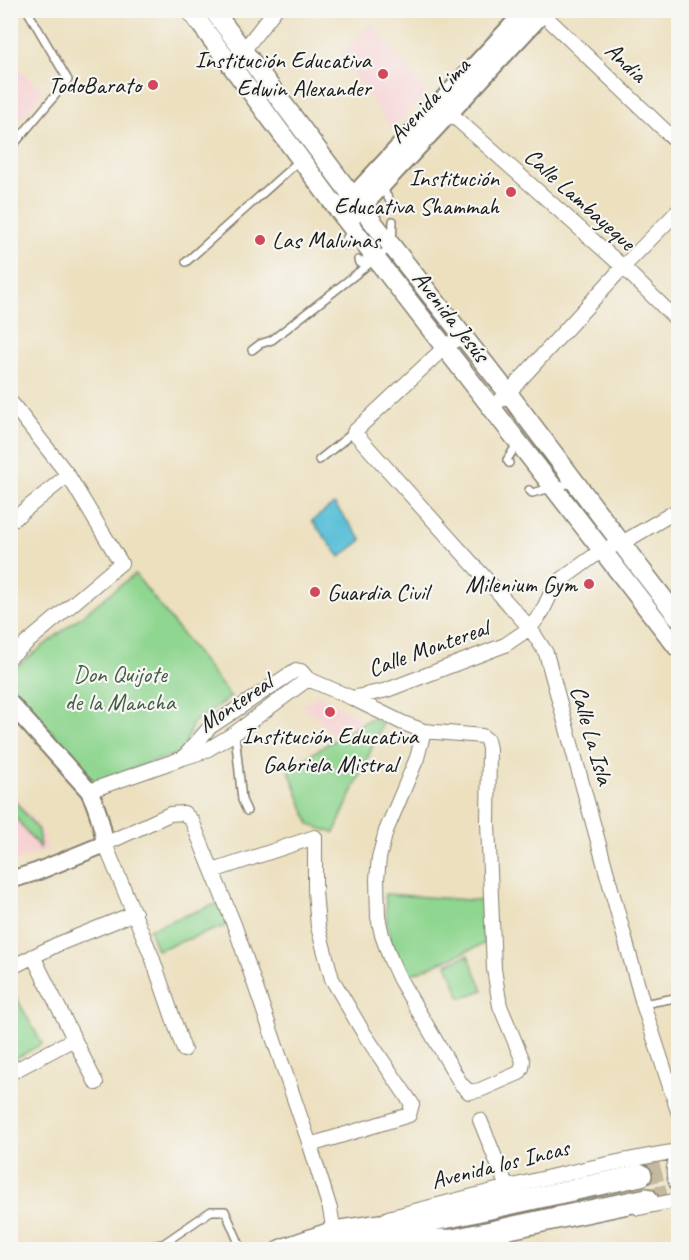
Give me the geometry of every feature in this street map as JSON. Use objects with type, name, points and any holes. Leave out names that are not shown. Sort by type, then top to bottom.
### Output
[{"type":"main road","name":"Avenida Jesús","points":[[190,10],[347,220],[366,261],[445,347],[678,648]]},
{"type":"main road","name":"Avenida Jesús","points":[[213,10],[678,617]]},
{"type":"main road","points":[[279,132],[295,120]]},
{"type":"main road","points":[[570,508],[581,489]]},
{"type":"main road","name":"Avenida los Incas","points":[[282,1250],[335,1240],[380,1225],[449,1218],[641,1175]]},
{"type":"main road","name":"Avenida los Incas","points":[[335,1240],[363,1242],[453,1240],[647,1199]]},
{"type":"street","points":[[231,65],[275,10]]},
{"type":"street","name":"Avenida Lima","points":[[347,220],[358,202],[440,101],[526,10]]},
{"type":"street","name":"Avenida Lima","points":[[377,181],[450,113],[544,12]]},
{"type":"street","name":"Andia","points":[[544,12],[678,143]]},
{"type":"street","name":"Calle Lambayeque","points":[[450,113],[623,267],[678,321]]},
{"type":"street","points":[[492,408],[678,211]]},
{"type":"street","points":[[354,432],[445,347],[462,336]]},
{"type":"street","points":[[10,401],[68,475],[121,563],[10,657]]},
{"type":"street","name":"Calle La Isla","points":[[354,432],[530,628],[546,653],[643,1004],[678,1111]]},
{"type":"street","points":[[10,522],[68,475]]},
{"type":"street","name":"Calle Montereal","points":[[352,698],[387,690],[505,645],[530,628],[542,612],[553,589],[561,580],[602,550],[622,543],[678,510]]},
{"type":"street","points":[[663,628],[678,617]]},
{"type":"street","name":"Montereal","points":[[183,758],[210,727],[296,670],[308,679],[390,718],[424,731],[482,736],[488,740],[494,969],[500,1006],[523,1061],[519,1073],[480,1090],[469,1092],[461,1084],[400,980],[390,958],[378,917],[379,858],[386,831],[417,758],[424,731]]},
{"type":"street","name":"Montereal","points":[[89,791],[205,751],[235,733],[308,679]]},
{"type":"street","points":[[387,690],[384,705],[390,718]]},
{"type":"street","points":[[10,704],[89,791],[97,805],[105,844],[152,957],[184,1050]]},
{"type":"street","points":[[10,880],[105,844],[171,814],[184,813],[192,821],[235,927],[310,1145],[330,1209],[335,1240]]},
{"type":"street","points":[[213,871],[315,837],[318,927],[332,979],[363,1032],[412,1104],[408,1115],[310,1145]]},
{"type":"street","points":[[10,969],[56,945],[135,913]]},
{"type":"street","points":[[33,956],[96,1083]]},
{"type":"street","points":[[10,1073],[74,1039]]},
{"type":"street","points":[[480,1120],[507,1187]]},
{"type":"street","name":"Avenida los Incas","points":[[335,1240],[507,1187],[678,1150]]},
{"type":"street","points":[[678,1156],[673,1173],[678,1187]]},
{"type":"street","points":[[422,1250],[453,1240],[491,1240],[678,1200]]},
{"type":"lane","points":[[10,148],[68,80],[27,10]]},
{"type":"lane","points":[[186,262],[316,147]]},
{"type":"lane","points":[[377,181],[391,203]]},
{"type":"lane","points":[[346,245],[344,243],[347,220]]},
{"type":"lane","points":[[252,350],[272,340],[366,261],[392,246],[393,221]]},
{"type":"lane","points":[[319,460],[354,432]]},
{"type":"lane","points":[[509,463],[507,460],[519,442]]},
{"type":"lane","points":[[529,490],[532,493],[554,488],[581,489]]},
{"type":"lane","points":[[235,733],[242,800],[247,811]]},
{"type":"lane","points":[[643,1004],[675,998],[678,1003]]},
{"type":"lane","points":[[127,1250],[163,1244],[211,1211],[225,1210],[242,1250]]},
{"type":"shaded area","name":"Institución Educativa Edwin Alexander","points":[[371,23],[427,93],[392,130],[341,55]]},
{"type":"shaded area","points":[[11,61],[43,92],[11,129]]},
{"type":"shaded area","name":"Institución Educativa Gabriela Mistral","points":[[319,695],[362,720],[335,735],[302,705]]},
{"type":"shaded area","points":[[10,791],[41,829],[48,849],[11,863]]},
{"type":"green space","name":"Don Quijote de la Mancha","points":[[135,574],[231,697],[193,723],[182,752],[94,782],[11,684],[10,672]]},
{"type":"green space","points":[[371,718],[383,723],[334,833],[310,825],[289,771],[316,751]]},
{"type":"green space","points":[[11,796],[38,830],[40,848],[11,812]]},
{"type":"green space","points":[[385,894],[482,901],[484,944],[405,977],[393,952],[387,923]]},
{"type":"green space","points":[[219,903],[228,925],[157,950],[149,929]]},
{"type":"green space","points":[[468,955],[483,990],[461,998],[447,964]]},
{"type":"green space","points":[[11,988],[42,1044],[10,1061]]},
{"type":"water","points":[[334,504],[362,540],[340,557],[312,521]]},
{"type":"waterway","points":[[545,1207],[644,1186]]},
{"type":"tunnel","points":[[641,1175],[678,1165]]},
{"type":"tunnel","points":[[647,1199],[678,1192]]},
{"type":"place","name":"Institución Educativa Edwin Alexander","points":[[383,74]]},
{"type":"place","name":"TodoBarato","points":[[153,85]]},
{"type":"place","name":"Institución Educativa Shammah","points":[[511,192]]},
{"type":"place","name":"Las Malvinas","points":[[260,240]]},
{"type":"place","name":"Milenium Gym","points":[[589,584]]},
{"type":"place","name":"Guardia Civil","points":[[315,592]]},
{"type":"place","name":"Institución Educativa Gabriela Mistral","points":[[330,712]]}]
